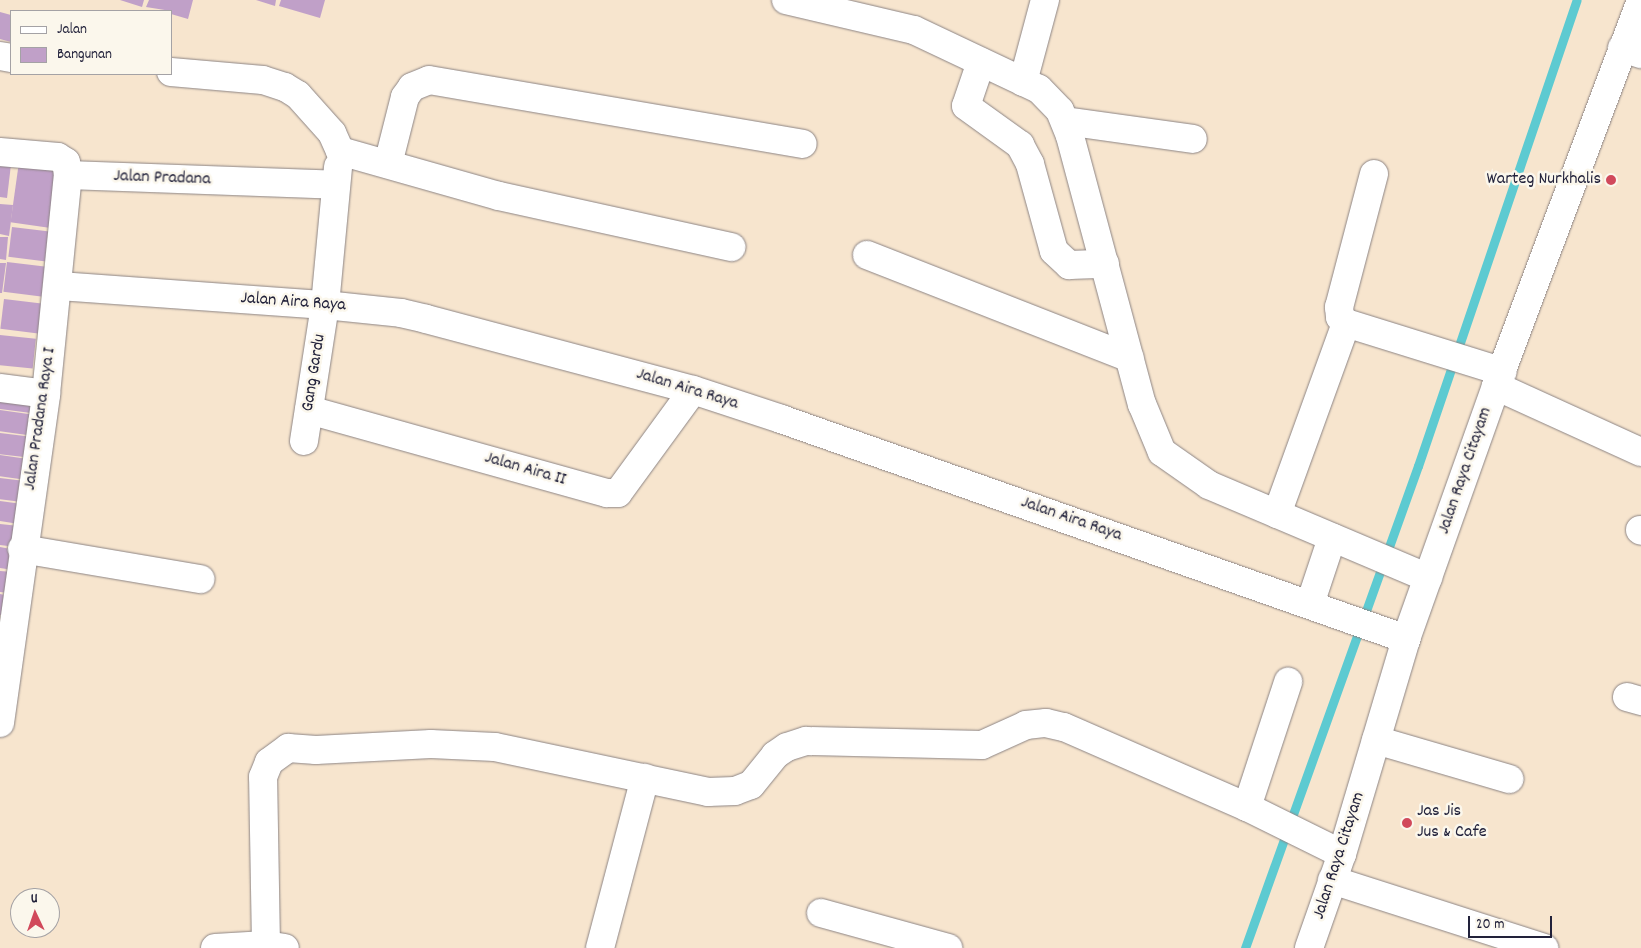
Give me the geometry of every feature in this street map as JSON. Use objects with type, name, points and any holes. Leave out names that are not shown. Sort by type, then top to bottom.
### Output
[{"type":"street","points":[[786,0],[914,30],[1039,89],[1060,110],[1064,121],[1130,358],[1152,432],[1162,452],[1209,485],[1421,576]]},
{"type":"street","points":[[1023,82],[1045,0]]},
{"type":"street","name":"Jalan Raya Citayam","points":[[1309,948],[1342,854],[1376,740],[1396,636],[1421,576],[1493,375],[1632,51],[1640,6]]},
{"type":"street","points":[[981,62],[966,106],[1020,145],[1030,164],[1054,251],[1069,265],[1105,264]]},
{"type":"street","points":[[172,72],[263,80],[285,87],[298,95],[332,133],[340,151],[499,196],[731,246]]},
{"type":"street","points":[[388,164],[405,97],[412,87],[429,80],[803,144]]},
{"type":"street","points":[[1064,121],[1193,138]]},
{"type":"street","name":"Gang Gardu","points":[[304,441],[326,305],[340,151]]},
{"type":"street","points":[[0,152],[58,157],[66,162],[68,175]]},
{"type":"street","points":[[1374,174],[1339,307],[1340,317],[1346,323],[1428,347],[1493,375],[1641,452]]},
{"type":"street","name":"Jalan Pradana","points":[[68,175],[336,185]]},
{"type":"street","name":"Jalan Pradana Raya I","points":[[0,723],[5,661],[46,394],[59,286],[68,175]]},
{"type":"street","points":[[867,255],[1130,358]]},
{"type":"street","name":"Jalan Aira Raya","points":[[59,286],[326,305],[401,313],[693,390],[1311,604],[1396,636]]},
{"type":"street","points":[[1277,514],[1346,323]]},
{"type":"street","points":[[0,388],[46,394]]},
{"type":"street","name":"Jalan Aira II","points":[[309,410],[607,493],[618,493],[627,485],[693,390]]},
{"type":"street","points":[[1311,604],[1332,538]]},
{"type":"street","points":[[22,549],[200,579]]},
{"type":"street","points":[[1251,810],[1288,682]]},
{"type":"street","points":[[214,948],[276,947],[263,778],[269,762],[288,748],[316,750],[431,744],[495,747],[644,778],[686,789],[734,791],[751,785],[775,755],[786,747],[806,741],[982,745],[1026,725],[1046,724],[1064,727],[1251,810],[1342,854]]},
{"type":"street","points":[[1376,740],[1509,779]]},
{"type":"street","points":[[600,948],[644,778]]},
{"type":"street","points":[[1332,880],[1544,948]]},
{"type":"street","points":[[820,913],[948,948]]},
{"type":"building","points":[[120,0],[144,0],[142,7]]},
{"type":"building","points":[[149,0],[193,0],[188,19],[172,14],[172,10],[146,7]]},
{"type":"building","points":[[256,0],[276,0],[275,6]]},
{"type":"building","points":[[281,0],[325,0],[320,18],[279,6]]},
{"type":"building","points":[[0,12],[10,15],[10,42],[0,39]]},
{"type":"building","points":[[0,154],[12,156],[7,198],[0,197]]},
{"type":"building","points":[[20,155],[64,161],[54,228],[11,222]]},
{"type":"building","points":[[0,204],[13,205],[9,236],[0,234]]},
{"type":"building","points":[[12,227],[54,232],[50,262],[8,257]]},
{"type":"building","points":[[0,237],[8,237],[6,260],[0,259]]},
{"type":"building","points":[[7,262],[49,267],[45,297],[3,292]]},
{"type":"building","points":[[0,263],[6,263],[2,293],[0,293]]},
{"type":"building","points":[[4,299],[46,304],[42,334],[0,329]]},
{"type":"building","points":[[0,335],[36,339],[33,369],[0,365]]},
{"type":"building","points":[[0,395],[35,399],[33,413],[0,409]]},
{"type":"building","points":[[0,410],[34,415],[31,436],[0,431]]},
{"type":"building","points":[[0,433],[31,437],[28,458],[0,454]]},
{"type":"building","points":[[0,455],[28,459],[25,480],[0,476]]},
{"type":"building","points":[[0,478],[25,481],[22,502],[0,499]]},
{"type":"building","points":[[0,501],[22,504],[19,524],[0,521]]},
{"type":"building","points":[[0,524],[19,526],[16,547],[0,545]]},
{"type":"building","points":[[0,547],[16,550],[13,570],[0,568]]},
{"type":"building","points":[[0,571],[13,572],[10,593],[0,592]]},
{"type":"building","points":[[0,594],[9,596],[7,616],[0,615]]},
{"type":"waterway","points":[[1245,948],[1418,466],[1577,0]]},
{"type":"place","name":"Warteg Nurkhalis","points":[[1611,180]]},
{"type":"place","name":"Jas Jis Jus & Cafe","points":[[1407,823]]}]
